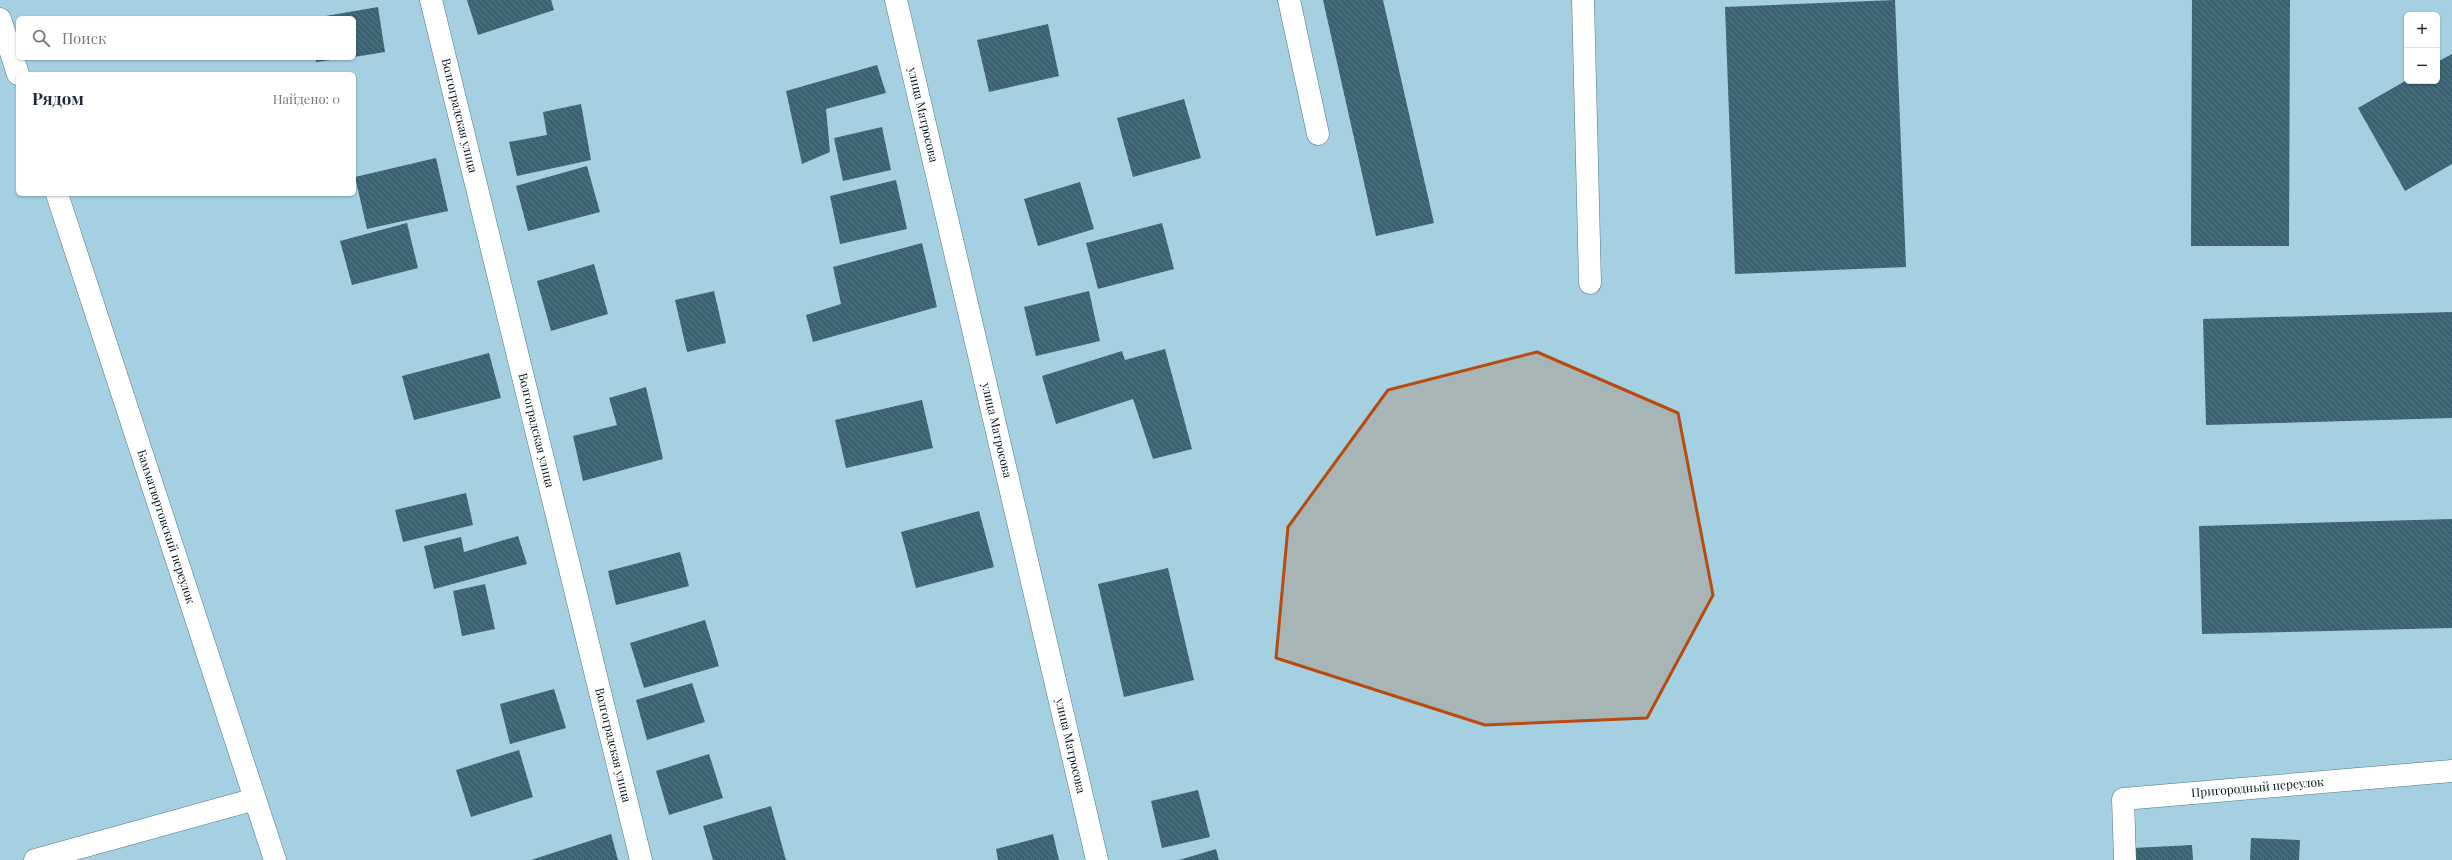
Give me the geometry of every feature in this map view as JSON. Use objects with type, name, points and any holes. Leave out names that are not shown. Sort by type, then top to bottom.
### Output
[{"type":"street","name":"Волгоградская улица","points":[[431,0],[641,860]]},
{"type":"street","name":"улица Матросова","points":[[896,0],[1097,860]]},
{"type":"street","points":[[1289,0],[1318,134]]},
{"type":"street","points":[[1583,0],[1590,283]]},
{"type":"street","points":[[0,19],[17,72]]},
{"type":"street","name":"Бамматюртовский переулок","points":[[58,196],[275,860]]},
{"type":"street","name":"Пригородный переулок","points":[[2125,860],[2123,799],[2452,771]]},
{"type":"street","points":[[35,860],[255,799]]},
{"type":"highlighted area","points":[[1537,352],[1678,413],[1713,595],[1647,718],[1485,725],[1276,658],[1288,527],[1388,390]]},
{"type":"building","points":[[467,0],[551,0],[554,10],[478,35]]},
{"type":"building","points":[[1323,0],[1383,0],[1434,223],[1376,236]]},
{"type":"building","points":[[1895,0],[1906,267],[1735,274],[1725,7]]},
{"type":"building","points":[[2192,0],[2290,0],[2289,246],[2191,246]]},
{"type":"building","points":[[378,7],[385,52],[356,57],[356,16],[326,16]]},
{"type":"building","points":[[1048,24],[1059,76],[989,92],[977,40]]},
{"type":"building","points":[[2452,54],[2452,164],[2405,191],[2358,108],[2404,82],[2404,84],[2440,84],[2440,60]]},
{"type":"building","points":[[316,60],[331,60],[316,62]]},
{"type":"building","points":[[877,65],[886,93],[826,109],[830,152],[802,164],[786,91]]},
{"type":"building","points":[[1184,99],[1201,158],[1133,177],[1117,118]]},
{"type":"building","points":[[581,104],[591,160],[517,176],[509,142],[547,135],[543,112]]},
{"type":"building","points":[[882,127],[891,170],[843,181],[834,138]]},
{"type":"building","points":[[436,158],[448,211],[367,229],[356,177]]},
{"type":"building","points":[[587,166],[600,212],[528,231],[516,186]]},
{"type":"building","points":[[896,180],[907,229],[840,244],[830,196]]},
{"type":"building","points":[[1080,182],[1094,229],[1038,246],[1024,199]]},
{"type":"building","points":[[407,223],[418,268],[352,285],[340,241]]},
{"type":"building","points":[[1162,223],[1174,269],[1098,289],[1086,243]]},
{"type":"building","points":[[922,243],[937,307],[813,342],[806,315],[841,304],[833,267]]},
{"type":"building","points":[[594,264],[608,314],[551,331],[537,281]]},
{"type":"building","points":[[714,291],[726,343],[687,352],[675,300]]},
{"type":"building","points":[[1089,291],[1100,341],[1036,356],[1024,307]]},
{"type":"building","points":[[2452,312],[2452,418],[2206,425],[2203,319]]},
{"type":"building","points":[[1165,349],[1192,449],[1153,459],[1133,399],[1056,424],[1042,376],[1122,351],[1125,360]]},
{"type":"building","points":[[489,353],[501,398],[414,420],[402,376]]},
{"type":"building","points":[[646,387],[663,459],[583,481],[573,436],[617,425],[609,398]]},
{"type":"building","points":[[922,400],[933,448],[846,468],[835,420]]},
{"type":"building","points":[[466,493],[473,525],[403,542],[395,510]]},
{"type":"building","points":[[979,511],[994,567],[916,588],[901,532]]},
{"type":"building","points":[[2452,519],[2452,628],[2202,634],[2199,526]]},
{"type":"building","points":[[518,536],[527,564],[434,589],[424,546],[461,537],[464,552]]},
{"type":"building","points":[[680,552],[689,586],[616,605],[608,571]]},
{"type":"building","points":[[1168,568],[1194,680],[1124,697],[1098,584]]},
{"type":"building","points":[[485,584],[495,629],[462,636],[453,591]]},
{"type":"building","points":[[705,620],[719,666],[644,688],[630,643]]},
{"type":"building","points":[[692,683],[705,722],[647,740],[636,700]]},
{"type":"building","points":[[554,689],[566,728],[510,744],[500,704]]},
{"type":"building","points":[[519,750],[533,797],[471,817],[456,770]]},
{"type":"building","points":[[709,754],[723,798],[669,815],[656,771]]},
{"type":"building","points":[[1198,790],[1210,837],[1162,848],[1151,801]]},
{"type":"building","points":[[771,806],[786,860],[713,860],[703,826]]},
{"type":"building","points":[[611,834],[618,860],[531,860]]},
{"type":"building","points":[[1053,834],[1059,860],[998,860],[996,849]]},
{"type":"building","points":[[2251,838],[2300,840],[2299,860],[2250,860]]},
{"type":"building","points":[[2192,845],[2193,860],[2134,860],[2133,848]]},
{"type":"building","points":[[1216,849],[1219,860],[1179,860]]}]
